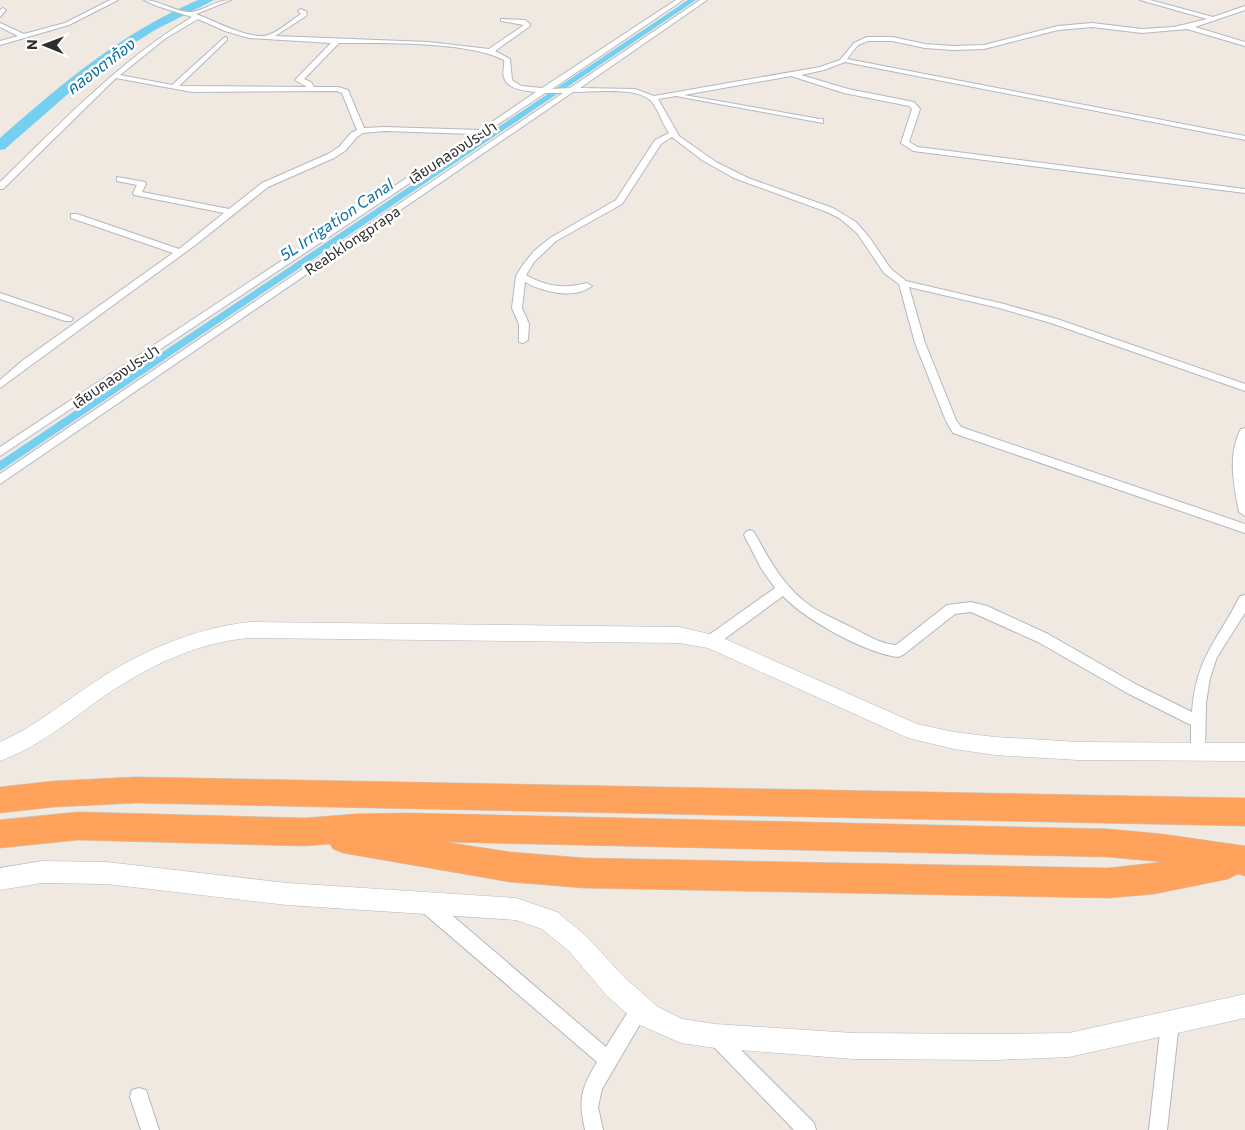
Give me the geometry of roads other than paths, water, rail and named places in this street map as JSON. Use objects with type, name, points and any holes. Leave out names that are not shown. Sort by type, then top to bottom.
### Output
[{"type":"highway","points":[[0,800],[54,794],[136,790],[1245,812]]},
{"type":"highway","points":[[0,834],[78,826],[304,832],[355,828],[408,827],[1082,842],[1162,848],[1244,861]]},
{"type":"highway","points":[[304,832],[486,864],[545,871],[584,873],[1108,883],[1154,879],[1244,861]]},
{"type":"main road","points":[[0,752],[39,733],[109,683],[162,655],[217,634],[250,630],[679,635],[711,641],[915,732],[946,740],[1057,750],[1245,752]]},
{"type":"main road","points":[[0,879],[42,872],[107,873],[287,894],[516,909],[549,920],[577,944],[616,987],[649,1016],[681,1031],[715,1036],[853,1046],[995,1048],[1069,1045],[1245,1006]]},
{"type":"street","points":[[0,43],[67,24],[87,16],[114,0]]},
{"type":"street","points":[[147,0],[191,15],[225,30],[247,36],[439,44],[490,52],[506,60],[508,64],[507,78],[514,86],[548,90],[624,89],[644,93],[653,98],[672,134],[735,176],[785,193],[851,222],[861,231],[884,268],[894,278],[903,283],[1001,306],[1054,321],[1245,388]]},
{"type":"street","points":[[0,187],[114,76],[191,15],[228,0]]},
{"type":"street","name":"เลียบคลองประปา","points":[[0,452],[548,90],[680,0]]},
{"type":"street","name":"Reabklongprapa","points":[[0,480],[568,90],[704,0]]},
{"type":"street","points":[[1143,0],[1215,19]]},
{"type":"street","points":[[164,7],[175,2]]},
{"type":"street","points":[[653,98],[794,75],[829,66],[843,60],[856,44],[872,38],[892,39],[925,46],[970,48],[998,45],[1058,28],[1092,25],[1160,31],[1188,27],[1245,8]]},
{"type":"street","points":[[268,38],[304,15],[305,13],[301,11]]},
{"type":"street","points":[[490,52],[528,25],[525,22],[503,20]]},
{"type":"street","points":[[0,24],[25,37]]},
{"type":"street","points":[[1188,27],[1245,44]]},
{"type":"street","points":[[174,88],[225,39]]},
{"type":"street","points":[[312,89],[308,84],[299,80],[338,40]]},
{"type":"street","points":[[843,60],[1245,138]]},
{"type":"street","points":[[794,75],[847,91],[911,104],[916,109],[905,143],[916,149],[1245,191]]},
{"type":"street","points":[[114,76],[174,88],[342,90],[361,131]]},
{"type":"street","points":[[674,95],[690,100],[820,121]]},
{"type":"street","points":[[0,385],[26,363],[180,252],[264,185],[331,156],[342,149],[354,135],[361,131],[385,129],[483,132]]},
{"type":"street","points":[[524,340],[524,324],[517,308],[521,276],[524,268],[552,241],[578,224],[612,208],[619,202],[658,142],[672,134]]},
{"type":"street","points":[[120,179],[142,184],[137,193],[140,194],[230,212]]},
{"type":"street","points":[[74,216],[180,252]]},
{"type":"street","points":[[521,276],[552,290],[564,291],[587,286]]},
{"type":"street","points":[[903,283],[920,343],[951,421],[957,430],[1245,529]]},
{"type":"street","points":[[0,296],[68,318]]},
{"type":"street","points":[[1245,434],[1238,460],[1238,476],[1245,512]]},
{"type":"street","points":[[750,535],[767,569],[800,605],[813,614],[876,647],[898,651],[952,609],[971,607],[982,610],[1043,638],[1134,690],[1198,722]]},
{"type":"street","points":[[711,641],[785,588]]},
{"type":"street","points":[[1198,751],[1198,722],[1203,681],[1210,656],[1239,614],[1245,600]]},
{"type":"street","points":[[426,904],[609,1061]]},
{"type":"street","points":[[594,1130],[590,1107],[593,1086],[640,1008]]},
{"type":"street","points":[[1158,1130],[1170,1023]]},
{"type":"street","points":[[715,1036],[807,1130]]},
{"type":"street","points":[[139,1097],[150,1130]]},
{"type":"waterway","name":"คลองตาก้อง","points":[[0,146],[72,83],[98,63],[151,28],[208,0]]},
{"type":"waterway","name":"5L Irrigation Canal","points":[[0,467],[693,0]]}]
